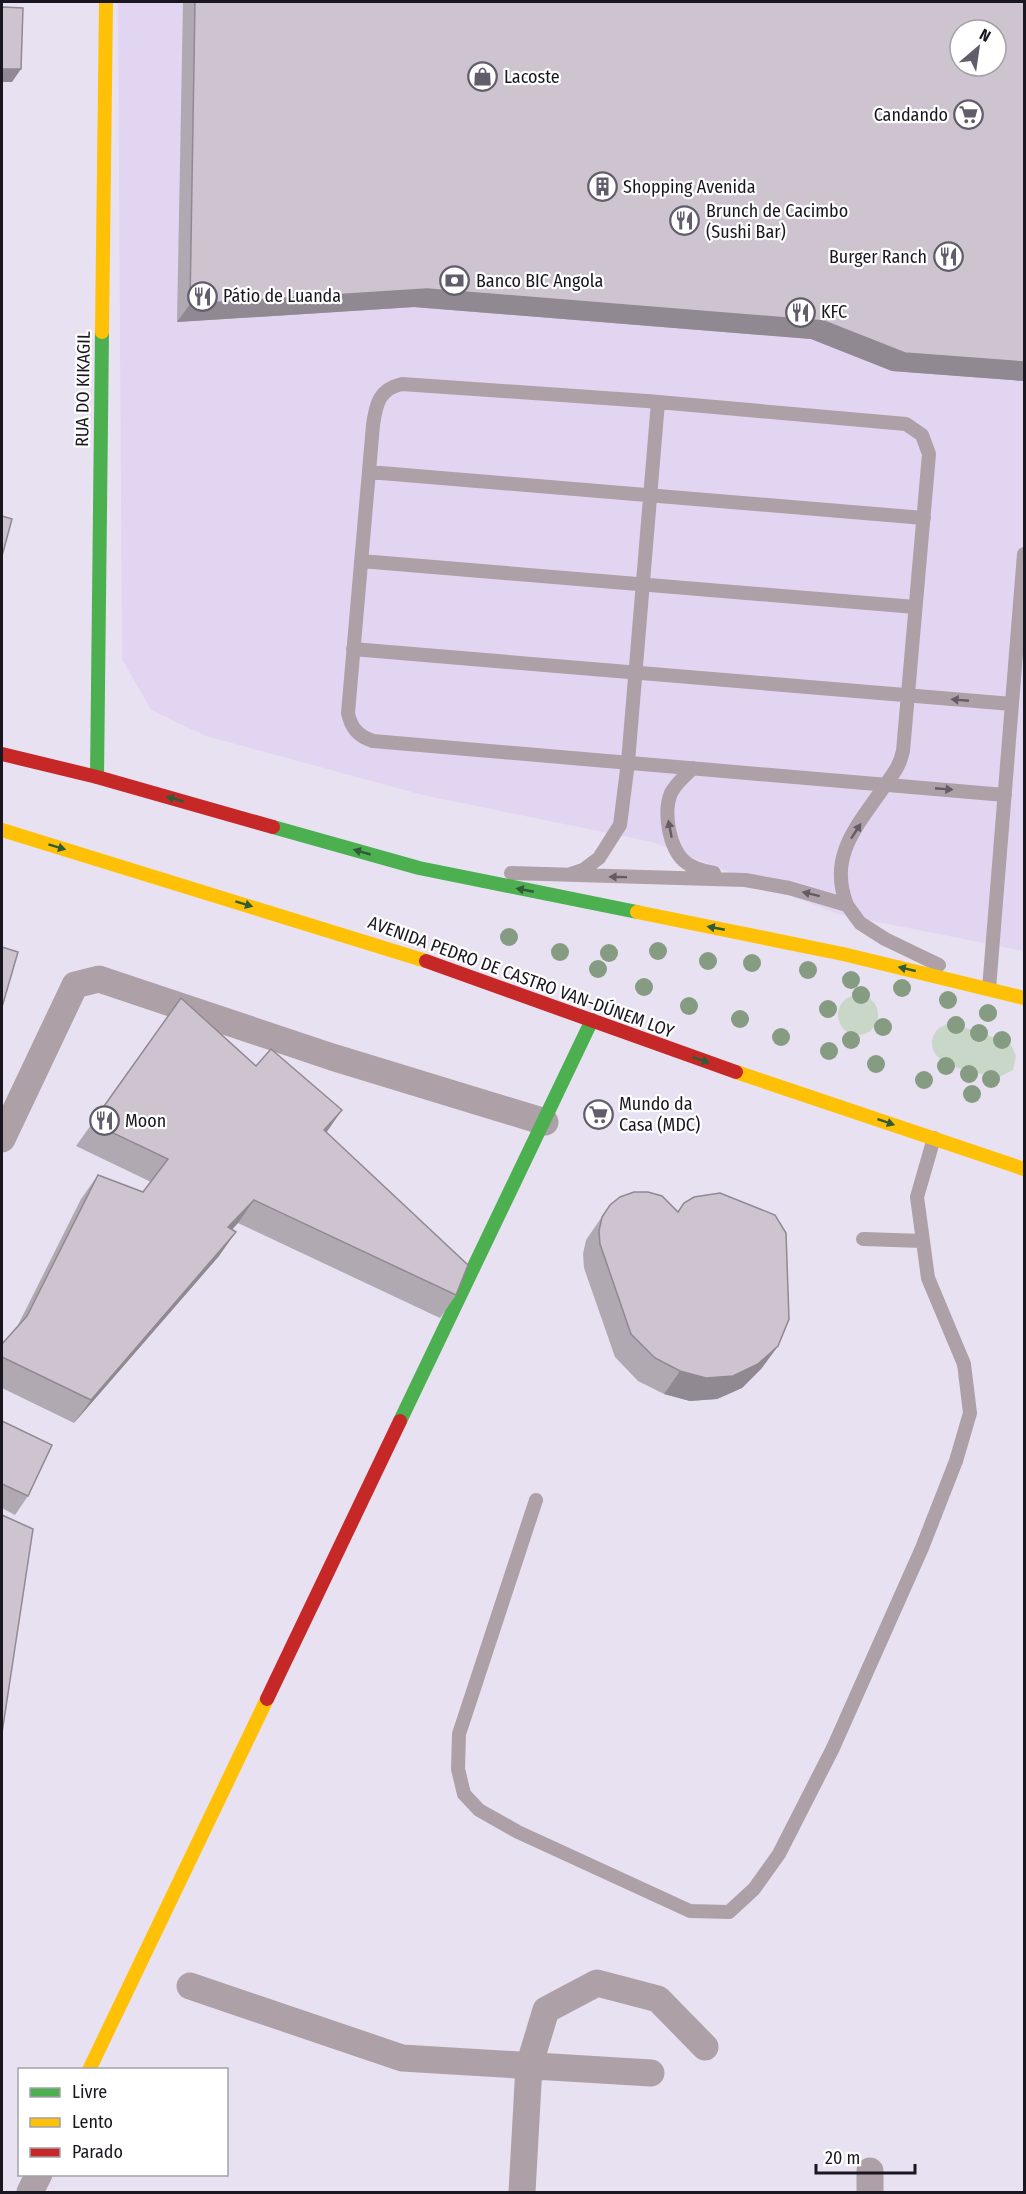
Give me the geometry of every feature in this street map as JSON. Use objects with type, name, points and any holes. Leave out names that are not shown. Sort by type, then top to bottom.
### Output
[{"type":"main road","name":"RUA DO KIKAGIL","points":[[97,777],[106,2]]},
{"type":"main road","points":[[2,754],[97,777],[419,868],[843,954],[1024,998]]},
{"type":"main road","name":"AVENIDA PEDRO DE CASTRO VAN-DÚNEM LOY","points":[[2,830],[394,950],[645,1041],[1024,1168]]},
{"type":"main road","points":[[90,2068],[592,1020]]},
{"type":"street","points":[[2,1139],[75,984],[99,979],[332,1057],[545,1122]]},
{"type":"street","points":[[522,2193],[529,2066],[546,2010],[597,1983],[658,1999],[705,2047]]},
{"type":"street","points":[[190,1986],[402,2058],[651,2073]]},
{"type":"street","points":[[30,2193],[38,2176]]},
{"type":"lane","points":[[1005,795],[886,784],[373,741],[363,738],[350,722],[348,713],[375,405],[379,398],[393,386],[402,384],[658,402],[906,424],[915,427],[922,435],[929,454],[901,762],[886,784],[845,849],[839,868],[840,887],[860,923],[885,939],[989,989],[1005,795],[1024,554]]},
{"type":"lane","points":[[568,875],[584,870],[599,858],[620,825],[628,762],[658,402]]},
{"type":"lane","points":[[369,472],[924,518]]},
{"type":"lane","points":[[361,561],[915,607]]},
{"type":"lane","points":[[353,649],[1012,704]]},
{"type":"lane","points":[[693,768],[677,784],[670,796],[668,820],[672,841],[683,860],[701,871],[848,905]]},
{"type":"lane","points":[[419,868],[745,880]]},
{"type":"lane","points":[[536,1500],[459,1734],[458,1769],[464,1794],[479,1810],[518,1832],[651,1894],[690,1911],[729,1912],[754,1889],[779,1854],[833,1748],[922,1548],[956,1461],[970,1413],[964,1364],[928,1278],[917,1197],[934,1138]]},
{"type":"lane","points":[[863,1239],[923,1241]]},
{"type":"shaded area","points":[[118,2],[1024,2],[1024,951],[838,914],[652,842],[423,795],[206,736],[151,710],[122,659]]},
{"type":"green space","points":[[858,995],[866,996],[872,1001],[877,1007],[877,1023],[872,1029],[866,1034],[858,1035],[850,1034],[844,1029],[839,1023],[838,1015],[839,1007],[844,1001],[850,996]]},
{"type":"green space","points":[[947,1024],[954,1024],[1010,1043],[1016,1056],[1013,1070],[997,1078],[946,1063],[933,1050],[932,1041],[937,1030]]},
{"type":"building","name":"Shopping Avenida","points":[[195,2],[1024,2],[1024,362],[905,353],[824,321],[427,289],[190,304]]},
{"type":"building","points":[[2,7],[23,8],[21,69],[2,69]]},
{"type":"building","points":[[2,516],[12,519],[2,556]]},
{"type":"building","points":[[2,947],[18,952],[2,1007]]},
{"type":"building","points":[[181,998],[256,1066],[271,1049],[342,1110],[324,1130],[468,1265],[456,1295],[254,1200],[228,1227],[236,1232],[91,1400],[2,1357],[2,1344],[27,1316],[98,1175],[143,1192],[168,1159],[92,1123]]},
{"type":"building","points":[[634,1192],[648,1192],[662,1196],[678,1212],[684,1203],[694,1197],[720,1193],[775,1215],[786,1233],[789,1319],[778,1346],[758,1364],[733,1376],[706,1378],[680,1371],[655,1358],[631,1334],[600,1244],[599,1231],[602,1217],[610,1205],[620,1197]]},
{"type":"building","points":[[2,1421],[52,1445],[28,1496],[2,1484]]},
{"type":"building","points":[[2,1515],[33,1529],[2,1733]]},
{"type":"traffic: fast","points":[[97,777],[102,332]]},
{"type":"traffic: fast","points":[[273,827],[419,868],[637,912]]},
{"type":"traffic: fast","points":[[400,1421],[592,1020]]},
{"type":"traffic: slow","points":[[102,332],[106,2]]},
{"type":"traffic: slow","points":[[2,830],[426,961]]},
{"type":"traffic: slow","points":[[637,912],[843,954],[1024,998]]},
{"type":"traffic: slow","points":[[736,1072],[1024,1169]]},
{"type":"traffic: slow","points":[[90,2068],[267,1699]]},
{"type":"traffic: jam","points":[[2,754],[97,777],[273,827]]},
{"type":"traffic: jam","points":[[426,961],[736,1072]]},
{"type":"traffic: jam","points":[[267,1699],[400,1421]]},
{"type":"place","name":"Lacoste","points":[[483,77]]},
{"type":"place","name":"Candando","points":[[969,115]]},
{"type":"place","name":"Shopping Avenida","points":[[602,187]]},
{"type":"place","name":"Brunch de Cacimbo (Sushi Bar)","points":[[685,221]]},
{"type":"place","name":"Burger Ranch","points":[[948,257]]},
{"type":"place","name":"Banco BIC Angola","points":[[455,281]]},
{"type":"place","name":"Pátio de Luanda","points":[[202,296]]},
{"type":"place","name":"KFC","points":[[800,312]]},
{"type":"place","name":"Mundo da Casa (MDC)","points":[[598,1114]]},
{"type":"place","name":"Moon","points":[[104,1121]]}]
